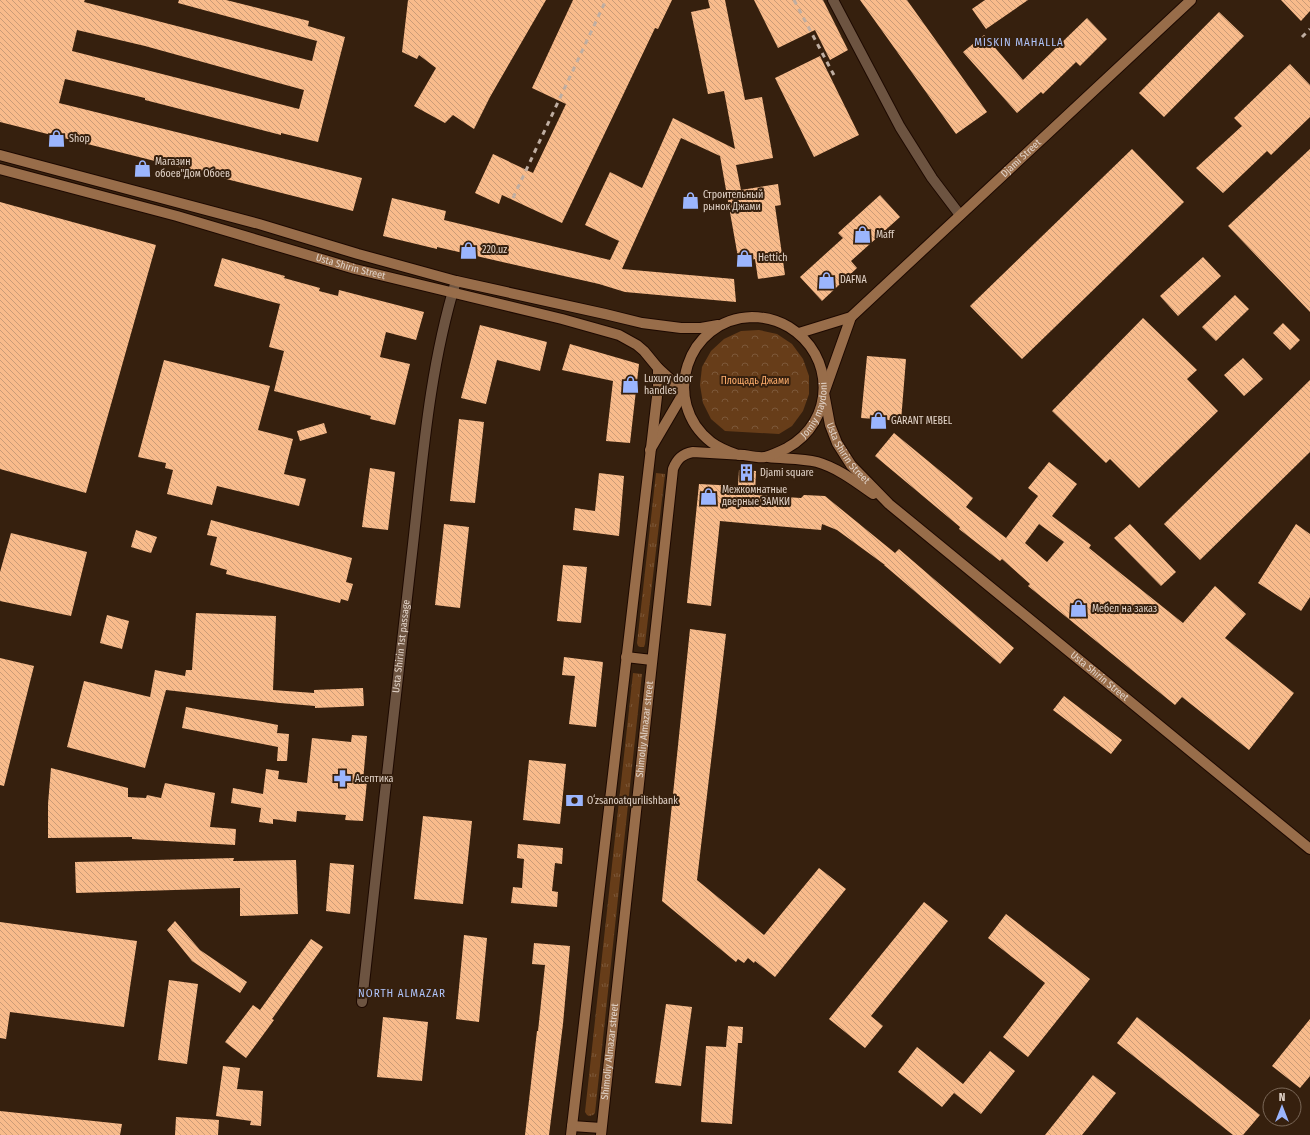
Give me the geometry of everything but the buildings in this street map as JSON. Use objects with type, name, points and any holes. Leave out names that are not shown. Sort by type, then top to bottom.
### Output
[{"type":"main road","name":"Djami Street","points":[[851,317],[1191,0]]},
{"type":"main road","name":"Usta Shirin Street","points":[[0,155],[259,224],[358,254],[456,281],[642,323],[682,328],[701,328],[723,324]]},
{"type":"main road","name":"Usta Shirin Street","points":[[0,169],[177,216],[355,268],[562,319],[619,335],[637,345],[644,351],[658,368],[684,392]]},
{"type":"main road","name":"Jomiy maydoni","points":[[742,317],[762,317],[782,322],[799,333],[812,348],[821,366],[824,380],[824,393],[820,409],[814,423],[794,444],[781,451],[764,457],[738,455],[724,450],[712,443],[701,433],[693,422],[687,409],[684,392],[686,366],[700,341],[710,331],[723,324],[742,317]]},
{"type":"main road","points":[[799,333],[851,317]]},
{"type":"main road","points":[[824,393],[851,317]]},
{"type":"main road","points":[[601,1132],[571,1130],[658,388],[658,368]]},
{"type":"main road","points":[[650,450],[684,392]]},
{"type":"main road","name":"Usta Shirin Street","points":[[824,393],[830,425],[837,443],[851,465],[889,504]]},
{"type":"main road","name":"Shimoliy Almazar street","points":[[601,1132],[672,468],[675,462],[686,453],[693,452],[738,455]]},
{"type":"main road","name":"Usta Shirin Street","points":[[764,457],[807,460],[828,466],[845,475],[889,504],[1310,848]]},
{"type":"main road","points":[[626,658],[652,660]]},
{"type":"street","points":[[833,0],[900,127],[932,178],[960,215]]},
{"type":"street","name":"Usta Shirin 1st passage","points":[[362,1002],[430,398],[448,309],[456,281]]},
{"type":"green space","name":"Площадь Джами","points":[[759,330],[777,334],[792,344],[803,359],[809,376],[809,394],[803,411],[792,426],[779,434],[725,431],[711,419],[703,403],[700,385],[702,367],[711,351],[724,339],[741,331]]},
{"type":"green space","points":[[656,473],[665,474],[645,644],[644,647],[640,647],[637,643]]},
{"type":"green space","points":[[633,673],[642,674],[595,1113],[589,1116],[585,1112]]},
{"type":"railway","points":[[513,198],[606,0]]},
{"type":"railway","points":[[794,0],[836,79]]},
{"type":"railway","points":[[1302,37],[1310,29]]},
{"type":"place","name":"Shop","points":[[56,139]]},
{"type":"place","name":"Магазин обоев\"Дом Обоев","points":[[142,168]]},
{"type":"place","name":"Строительный рынок Джами","points":[[690,201]]},
{"type":"place","name":"Maff","points":[[863,235]]},
{"type":"place","name":"220.uz","points":[[469,250]]},
{"type":"place","name":"Hettich","points":[[745,258]]},
{"type":"place","name":"DAFNA","points":[[827,280]]},
{"type":"place","name":"Luxury door handles","points":[[631,385]]},
{"type":"place","name":"GARANT MEBEL","points":[[878,421]]},
{"type":"place","name":"Djami square","points":[[747,473]]},
{"type":"place","name":"Межкомнатные дверные ЗАМКИ","points":[[709,496]]},
{"type":"place","name":"Мебел на заказ","points":[[1079,609]]},
{"type":"place","name":"Асептика","points":[[342,779]]},
{"type":"place","name":"Oʻzsanoatqurilishbank","points":[[574,801]]},
{"type":"district","name":"MISKIN MAHALLA","points":[[1019,42]]},
{"type":"district","name":"NORTH ALMAZAR","points":[[402,993]]}]
